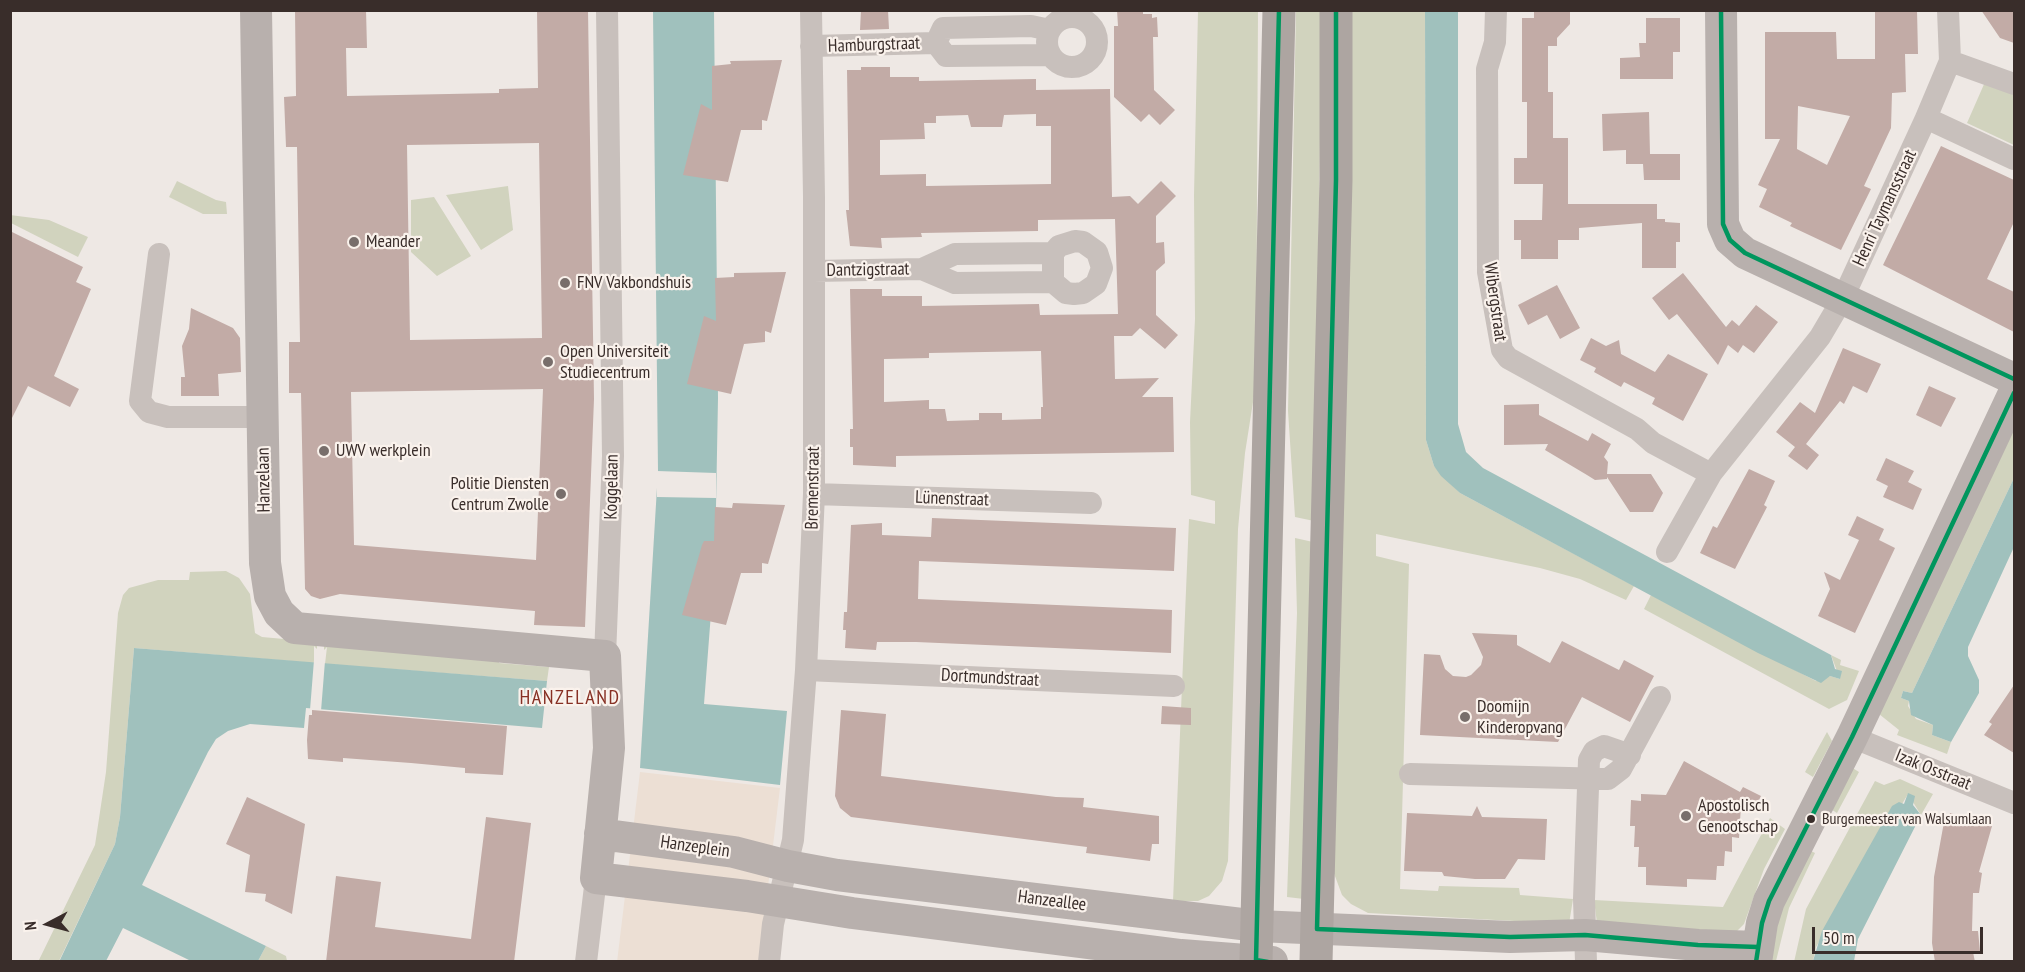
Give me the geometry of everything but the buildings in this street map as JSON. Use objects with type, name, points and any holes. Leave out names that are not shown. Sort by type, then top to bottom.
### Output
[{"type":"main road","points":[[1261,961],[1258,926],[1279,10]]},
{"type":"main road","points":[[1316,962],[1336,180],[1336,10]]},
{"type":"street","name":"Hanzelaan","points":[[256,10],[266,574],[270,596],[279,613],[295,628],[605,656]]},
{"type":"street","name":"Koggelaan","points":[[586,962],[609,748],[605,656],[613,456],[607,10]]},
{"type":"street","name":"Bremenstraat","points":[[769,962],[779,900],[788,866],[801,758],[814,494],[811,10]]},
{"type":"street","name":"Wibergstraat","points":[[1496,10],[1496,42],[1487,69],[1488,272],[1502,350],[1508,358],[1637,429],[1653,443],[1711,474]]},
{"type":"street","points":[[1721,10],[1725,233],[1736,247],[2014,379]]},
{"type":"street","name":"Henri Taymansstraat","points":[[1843,298],[1950,61],[1948,10]]},
{"type":"street","name":"Hamburgstraat","points":[[1079,18],[1091,27],[1096,39],[1094,54],[1078,66],[1062,65],[1050,55],[946,56],[936,43],[943,28],[1031,26],[1050,30],[1061,19],[1079,18]]},
{"type":"street","points":[[1050,30],[1050,55]]},
{"type":"street","name":"Hamburgstraat","points":[[812,46],[936,43]]},
{"type":"street","points":[[1950,61],[2014,84]]},
{"type":"street","points":[[1926,118],[2014,159]]},
{"type":"street","name":"Dantzigstraat","points":[[814,271],[922,269],[955,254],[1053,253],[1066,242],[1083,242],[1097,252],[1102,268],[1096,284],[1083,293],[1066,292],[1053,282],[955,283],[922,269]]},
{"type":"street","points":[[1053,253],[1053,282]]},
{"type":"street","points":[[159,254],[140,401],[149,412],[168,417],[263,417]]},
{"type":"street","points":[[1667,552],[1711,474],[1820,337],[1843,298]]},
{"type":"street","points":[[1317,929],[1510,937],[1586,948],[1698,945],[1757,954],[1769,901],[1852,737],[2014,393]]},
{"type":"street","name":"Lünenstraat","points":[[814,494],[1091,503]]},
{"type":"street","name":"Dortmundstraat","points":[[806,670],[1174,686]]},
{"type":"street","points":[[1410,774],[1589,779],[1614,777],[1630,755],[1660,697]]},
{"type":"street","name":"Izak Osstraat","points":[[1852,737],[2014,803]]},
{"type":"street","points":[[1586,948],[1584,899],[1589,760],[1598,748],[1610,746],[1630,755]]},
{"type":"street","name":"Hanzeplein","points":[[600,834],[734,852],[788,866]]},
{"type":"street","name":"Hanzeallee","points":[[788,866],[837,875],[1258,926],[1317,929]]},
{"type":"street","points":[[596,878],[779,900]]},
{"type":"street","name":"Hanzeallee","points":[[779,900],[899,919],[1181,954],[1261,961]]},
{"type":"green space","points":[[1198,11],[1258,11],[1256,383],[1245,453],[1238,529],[1228,861],[1222,881],[1209,896],[1198,901],[1173,901],[1189,519],[1215,524],[1215,501],[1191,495],[1190,422],[1195,319],[1194,195]]},
{"type":"green space","points":[[1296,11],[1322,11],[1314,521],[1295,517],[1288,411]]},
{"type":"green space","points":[[1349,11],[1425,11],[1426,440],[1434,466],[1460,493],[1634,586],[1626,600],[1580,579],[1540,568],[1376,534],[1376,556],[1409,564],[1400,889],[1438,891],[1439,886],[1519,888],[1520,895],[1573,899],[1569,924],[1368,913],[1351,904],[1342,895],[1332,868],[1339,717]]},
{"type":"green space","points":[[1985,82],[2014,93],[2014,145],[1967,123]]},
{"type":"green space","points":[[177,181],[216,200],[226,202],[227,214],[203,214],[169,197]]},
{"type":"green space","points":[[508,186],[513,230],[481,250],[446,195]]},
{"type":"green space","points":[[434,197],[471,256],[437,276],[411,252],[411,200]]},
{"type":"green space","points":[[10,215],[49,220],[88,237],[78,257],[11,223]]},
{"type":"green space","points":[[2014,421],[2014,478],[1912,693],[1903,691],[1901,698],[1909,701],[1908,706],[1916,719],[1933,725],[1932,735],[1951,742],[1947,754],[1897,735],[1899,730],[1879,714]]},
{"type":"green space","points":[[1295,538],[1313,542],[1304,899],[1287,897],[1297,613]]},
{"type":"green space","points":[[226,571],[239,578],[250,594],[255,633],[262,637],[317,642],[317,649],[314,646],[314,663],[134,648],[120,817],[115,844],[59,961],[38,962],[95,845],[106,772],[118,613],[123,595],[129,588],[158,580],[189,580],[190,572]]},
{"type":"green space","points":[[1651,595],[1816,681],[1830,676],[1840,679],[1831,655],[1841,660],[1840,665],[1859,671],[1847,700],[1829,709],[1644,609]]},
{"type":"green space","points":[[324,643],[499,657],[499,663],[549,667],[547,681],[325,664],[327,647],[324,650]]},
{"type":"green space","points":[[1827,732],[1832,741],[1813,777],[1805,772]]},
{"type":"green space","points":[[1851,767],[1859,772],[1837,813],[1829,808]]},
{"type":"green space","points":[[1900,779],[1933,794],[1921,815],[1908,794],[1816,947],[1813,961],[1794,962],[1806,909],[1875,781],[1884,785]]},
{"type":"green space","points":[[1770,818],[1785,829],[1764,869],[1744,924],[1734,934],[1597,923],[1594,900],[1723,907]]},
{"type":"green space","points":[[1807,849],[1815,853],[1789,908],[1776,961],[1770,962],[1776,920]]},
{"type":"green space","points":[[266,946],[286,956],[287,961],[258,961]]},
{"type":"shaded area","points":[[640,772],[780,788],[759,961],[617,962]]},
{"type":"water","points":[[653,11],[714,11],[718,398],[715,561],[704,704],[787,711],[780,785],[640,768],[658,471]]},
{"type":"water","points":[[1425,11],[1458,11],[1458,424],[1466,452],[1483,468],[1831,655],[1835,669],[1842,671],[1840,679],[1830,676],[1821,683],[1758,653],[1460,493],[1441,476],[1434,466],[1426,440]]},
{"type":"water","points":[[2014,478],[2014,547],[1968,647],[1968,656],[1979,680],[1979,693],[1951,742],[1932,735],[1933,725],[1911,715],[1909,701],[1901,698],[1903,691],[1912,693]]},
{"type":"water","points":[[134,648],[547,681],[542,728],[306,708],[304,728],[250,724],[228,731],[216,739],[208,752],[142,885],[266,946],[258,961],[191,961],[123,928],[106,961],[59,962],[115,844],[120,817]]},
{"type":"water","points":[[1908,793],[1915,796],[1913,805],[1921,815],[1858,939],[1854,961],[1813,961],[1822,931],[1892,806],[1899,802],[1904,804]]},
{"type":"pier","points":[[657,471],[716,473],[716,498],[657,497]]},
{"type":"pier","points":[[314,660],[325,661],[321,711],[310,710]]},
{"type":"transit line","points":[[1268,962],[1256,960],[1279,10]]},
{"type":"transit line","points":[[1336,10],[1336,180],[1317,929],[1510,937],[1585,935],[1698,945],[1758,947]]},
{"type":"transit line","points":[[1721,10],[1723,224],[1730,240],[1745,253],[2014,379]]},
{"type":"transit line","points":[[1756,962],[1762,923],[1769,901],[1852,737],[2014,393]]},
{"type":"place","name":"Meander","points":[[354,242]]},
{"type":"place","name":"FNV Vakbondshuis","points":[[565,283]]},
{"type":"place","name":"Open Universiteit Studiecentrum","points":[[548,362]]},
{"type":"place","name":"UWV werkplein","points":[[324,451]]},
{"type":"place","name":"Politie Diensten Centrum Zwolle","points":[[561,494]]},
{"type":"place","name":"Doomijn Kinderopvang","points":[[1465,717]]},
{"type":"place","name":"Apostolisch Genootschap","points":[[1686,816]]},
{"type":"place","name":"Burgemeester van Walsumlaan","points":[[1811,819]]},
{"type":"district","name":"HANZELAND","points":[[570,698]]}]
